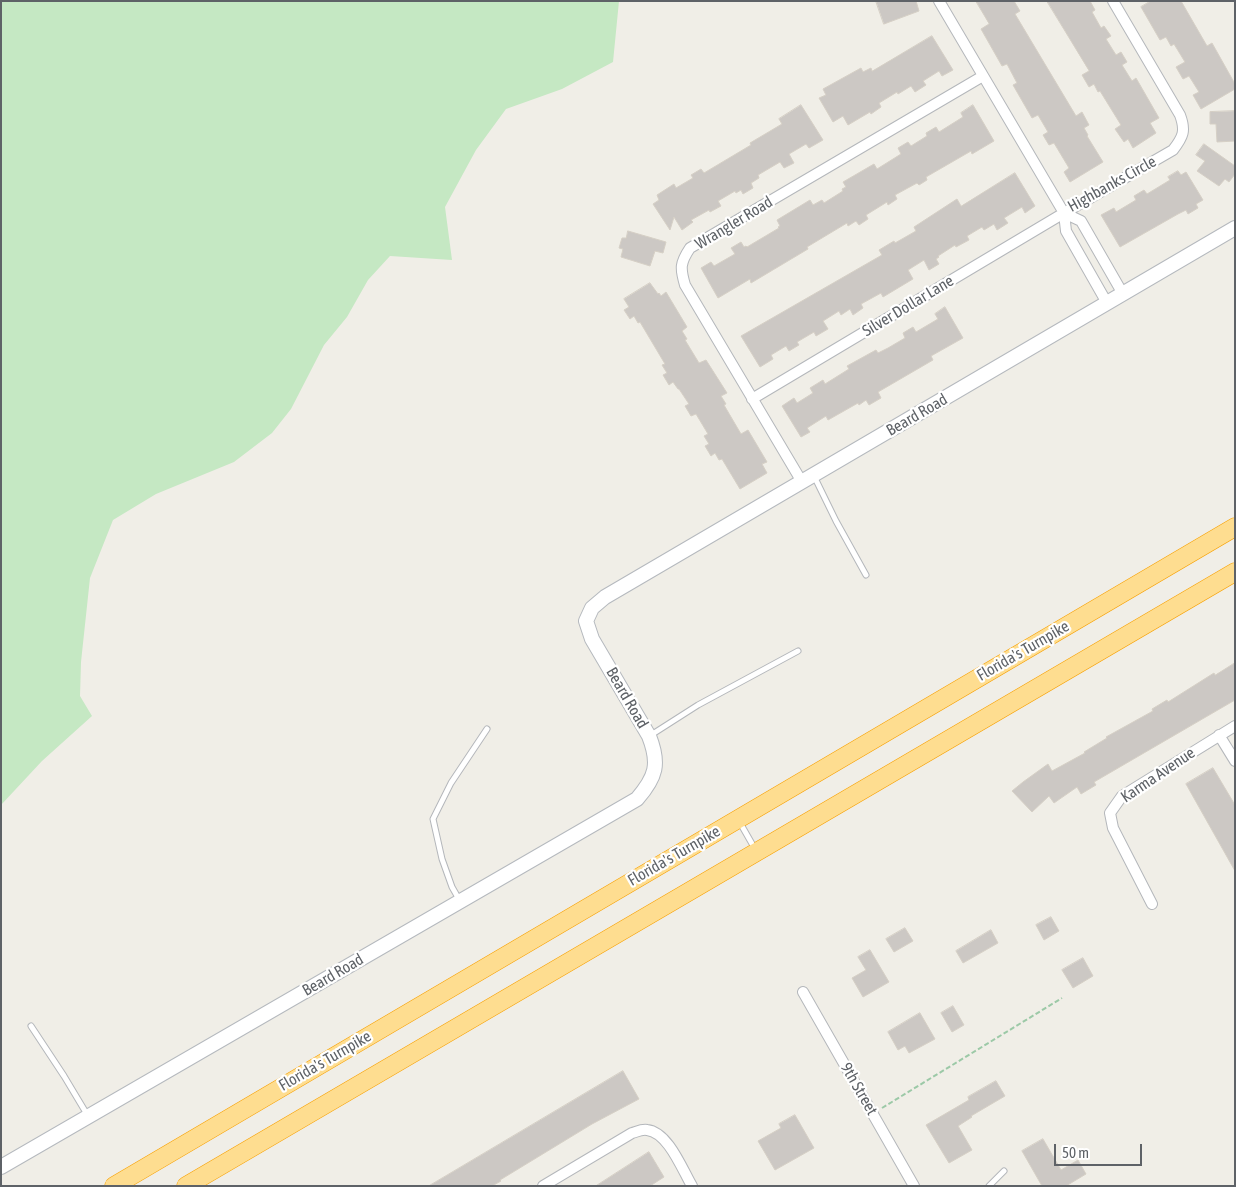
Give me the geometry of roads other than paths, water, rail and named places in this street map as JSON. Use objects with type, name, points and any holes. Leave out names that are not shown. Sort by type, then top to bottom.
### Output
[{"type":"highway","name":"Florida's Turnpike","points":[[114,1186],[1235,527]]},
{"type":"highway","points":[[186,1186],[1235,572]]},
{"type":"street","name":"Highbanks Circle","points":[[939,1],[1064,213],[1173,150],[1181,139],[1184,126],[1180,115],[1113,1]]},
{"type":"street","name":"Wrangler Road","points":[[808,479],[752,399],[685,285],[681,271],[682,260],[690,248],[983,76]]},
{"type":"street","points":[[1064,213],[1081,221],[1124,294]]},
{"type":"street","points":[[1064,213],[1066,231],[1107,303]]},
{"type":"street","name":"Silver Dollar Lane","points":[[752,399],[1064,213]]},
{"type":"street","name":"Beard Road","points":[[1,1167],[637,799],[646,789],[655,770],[656,753],[649,736],[592,639],[586,621],[592,608],[605,597],[1235,228]]},
{"type":"street","points":[[1086,267],[1102,258]]},
{"type":"street","points":[[1235,726],[1219,735],[1235,761]]},
{"type":"street","name":"Karma Avenue","points":[[1152,904],[1113,828],[1110,813],[1122,796],[1219,735]]},
{"type":"street","name":"9th Street","points":[[803,992],[914,1186]]},
{"type":"street","points":[[543,1186],[632,1133],[645,1129],[656,1132],[665,1140],[692,1186]]},
{"type":"lane","points":[[808,479],[836,521],[866,575]]},
{"type":"lane","points":[[649,736],[698,705],[798,651]]},
{"type":"lane","points":[[461,901],[452,887],[442,858],[434,819],[451,783],[487,729]]},
{"type":"lane","points":[[738,818],[757,851]]},
{"type":"lane","points":[[31,1026],[88,1117]]},
{"type":"lane","points":[[989,1186],[1004,1171]]}]
